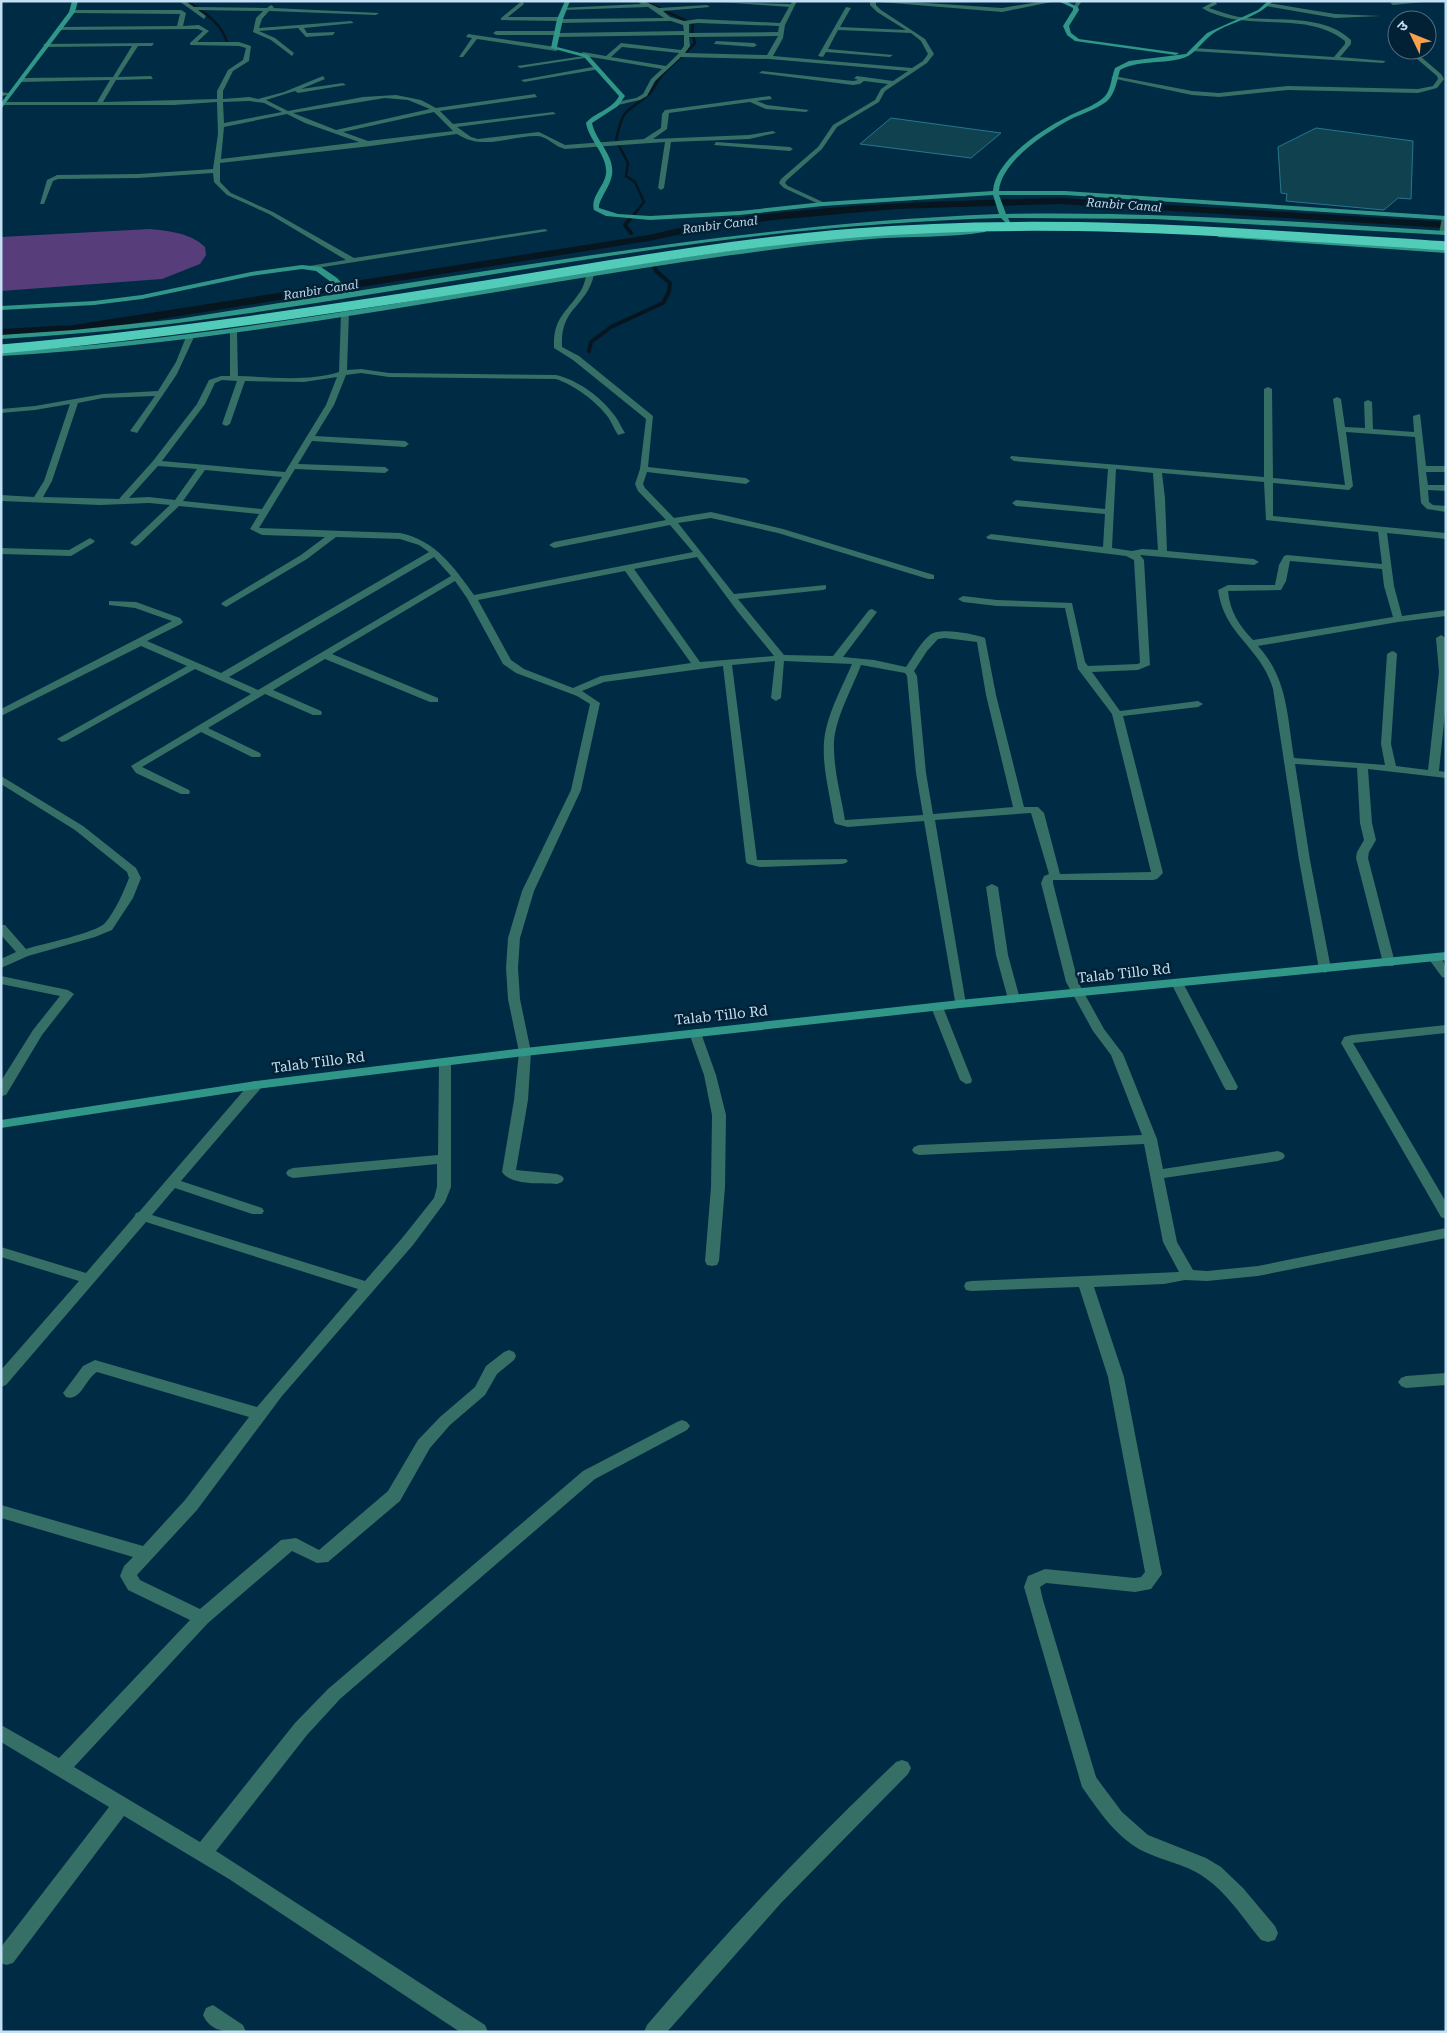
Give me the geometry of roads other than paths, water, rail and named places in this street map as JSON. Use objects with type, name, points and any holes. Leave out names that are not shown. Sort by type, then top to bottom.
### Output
[{"type":"highway","points":[[1,341],[169,325],[715,242],[846,227],[998,219],[1084,218],[1444,234]]},
{"type":"highway","points":[[1,348],[84,342],[199,328],[760,243],[856,233],[959,227],[1084,226],[1214,231],[1446,246]]},
{"type":"street","points":[[2,105],[72,12],[75,1]]},
{"type":"street","points":[[181,1],[196,8],[204,16]]},
{"type":"street","points":[[256,30],[259,18],[278,1]]},
{"type":"street","points":[[556,49],[553,46],[556,34],[568,1]]},
{"type":"street","points":[[639,1],[686,22],[782,25]]},
{"type":"street","points":[[822,204],[786,187],[782,183],[820,148],[835,126],[874,103],[883,90],[929,58],[931,51],[927,44],[881,13],[873,5],[873,1]]},
{"type":"street","points":[[957,7],[961,1]]},
{"type":"street","points":[[883,2],[1002,10],[1054,1]]},
{"type":"street","points":[[1060,1],[1075,7]]},
{"type":"street","points":[[1080,1],[1075,7],[1076,13],[1066,26],[1070,34],[1077,40],[1191,52],[1336,58],[1384,62]]},
{"type":"street","points":[[1393,3],[1431,1]]},
{"type":"street","points":[[726,2],[794,4],[782,25],[781,34],[770,54]]},
{"type":"street","points":[[522,3],[503,18],[560,20],[667,13],[707,7]]},
{"type":"street","points":[[904,12],[905,3]]},
{"type":"street","points":[[1216,3],[1205,8],[1241,19],[1314,25],[1332,30],[1348,40],[1348,44],[1336,58]]},
{"type":"street","points":[[994,230],[1009,224],[999,207],[996,194],[998,176],[1003,169],[1026,146],[1048,128],[1105,100],[1111,91],[1116,69],[1124,64],[1178,58],[1191,52],[1209,34],[1269,3],[1335,16],[1378,16]]},
{"type":"street","points":[[564,8],[648,5]]},
{"type":"street","points":[[196,8],[376,13]]},
{"type":"street","points":[[821,55],[848,8]]},
{"type":"street","points":[[72,12],[181,12],[183,13],[180,26]]},
{"type":"street","points":[[667,13],[703,14]]},
{"type":"street","points":[[104,34],[114,19]]},
{"type":"street","points":[[1,337],[74,332],[178,321],[336,294],[747,234],[858,223],[1004,216],[1081,215],[1215,220],[1444,234],[1445,219],[1113,195],[996,194],[822,204],[740,214],[635,218],[606,214],[596,208],[597,201],[610,171],[602,145],[591,132],[589,123],[595,116],[618,103],[645,95],[653,80],[684,54],[690,42],[690,34],[686,22]]},
{"type":"street","points":[[256,30],[351,23]]},
{"type":"street","points":[[58,30],[199,27],[206,30],[192,44],[226,44],[249,47],[248,58],[231,70],[220,88],[218,100],[220,126],[216,171],[217,182],[229,194],[271,212],[353,261]]},
{"type":"street","points":[[300,27],[306,35],[342,32]]},
{"type":"street","points":[[837,28],[910,32]]},
{"type":"street","points":[[256,30],[260,34],[273,39],[292,54]]},
{"type":"street","points":[[496,33],[690,34],[727,36],[736,33],[781,34]]},
{"type":"street","points":[[468,36],[667,68]]},
{"type":"street","points":[[461,56],[476,37]]},
{"type":"street","points":[[46,45],[97,42],[152,44]]},
{"type":"street","points":[[707,43],[754,45]]},
{"type":"street","points":[[99,103],[116,79],[136,44]]},
{"type":"street","points":[[607,58],[621,45],[684,54],[890,55]]},
{"type":"street","points":[[821,55],[914,70]]},
{"type":"street","points":[[520,66],[586,56]]},
{"type":"street","points":[[586,56],[620,93],[622,98],[618,103]]},
{"type":"street","points":[[1114,78],[1192,93],[1220,95],[1288,88],[1408,91],[1428,89],[1435,86],[1441,79],[1420,60]]},
{"type":"street","points":[[524,80],[598,68]]},
{"type":"street","points":[[762,73],[853,83],[858,83],[863,79]]},
{"type":"street","points":[[828,74],[894,83]]},
{"type":"street","points":[[21,80],[151,78]]},
{"type":"street","points":[[2,105],[260,100],[286,93],[323,78]]},
{"type":"street","points":[[286,93],[344,86]]},
{"type":"street","points":[[1,94],[11,94]]},
{"type":"street","points":[[220,126],[286,112],[391,95],[422,102],[436,110],[458,132],[469,139],[478,141],[539,134],[546,136],[560,147],[645,141],[749,137],[773,133]]},
{"type":"street","points":[[336,132],[436,110],[535,96]]},
{"type":"street","points":[[645,141],[664,129],[665,114],[668,111],[770,98]]},
{"type":"street","points":[[260,100],[336,132],[371,144]]},
{"type":"street","points":[[748,100],[766,107],[806,110]]},
{"type":"street","points":[[452,126],[552,114]]},
{"type":"street","points":[[217,161],[371,144],[458,132]]},
{"type":"street","points":[[695,139],[731,146],[790,149]]},
{"type":"street","points":[[661,188],[668,140]]},
{"type":"street","points":[[42,204],[50,180],[57,177],[138,176],[216,171]]},
{"type":"street","points":[[1,354],[88,349],[190,337],[790,245],[870,237],[994,230],[1130,232],[1446,251]]},
{"type":"street","points":[[311,268],[546,231]]},
{"type":"street","points":[[1,308],[94,303],[142,297],[294,267],[318,269],[346,293]]},
{"type":"street","points":[[590,275],[585,288],[560,320],[557,336],[558,348],[576,358],[650,418],[644,469],[639,484],[641,489],[660,507],[780,656],[776,698]]},
{"type":"street","points":[[330,280],[336,294]]},
{"type":"street","points":[[345,313],[343,373],[330,405],[255,527],[258,531],[406,536],[420,542],[434,553],[472,598],[508,662],[520,671],[574,691],[595,702],[576,790],[528,891],[514,938],[512,968],[514,998],[525,1052],[522,1100],[509,1172],[518,1176],[557,1179]]},
{"type":"street","points":[[226,424],[238,379],[233,331]]},
{"type":"street","points":[[134,431],[174,373],[186,351],[190,337]]},
{"type":"street","points":[[121,502],[156,462],[201,404],[212,382],[217,379],[304,380],[327,378],[361,370],[389,375],[562,378],[603,407],[611,415],[620,433]]},
{"type":"street","points":[[1268,389],[1270,480],[1268,515],[1273,519],[1446,536]]},
{"type":"street","points":[[1,411],[23,410],[109,396],[159,393]]},
{"type":"street","points":[[1014,458],[1348,487],[1337,399]]},
{"type":"street","points":[[38,498],[48,481],[75,401]]},
{"type":"street","points":[[1368,402],[1369,431]]},
{"type":"street","points":[[1417,416],[1427,506],[1446,508]]},
{"type":"street","points":[[1340,429],[1419,435]]},
{"type":"street","points":[[310,438],[405,444]]},
{"type":"street","points":[[156,462],[287,474]]},
{"type":"street","points":[[293,466],[385,470]]},
{"type":"street","points":[[135,543],[177,503],[203,467]]},
{"type":"street","points":[[1107,550],[1112,467]]},
{"type":"street","points":[[1422,468],[1446,470]]},
{"type":"street","points":[[644,469],[746,482]]},
{"type":"street","points":[[1158,471],[1157,481],[1161,503],[1163,553]]},
{"type":"street","points":[[1424,487],[1446,488]]},
{"type":"street","points":[[1,498],[121,502],[144,500],[264,512]]},
{"type":"street","points":[[1016,503],[1109,512]]},
{"type":"street","points":[[554,545],[702,515],[721,517],[810,539],[931,577]]},
{"type":"street","points":[[1382,530],[1389,586],[1398,619]]},
{"type":"street","points":[[226,604],[294,564],[334,534]]},
{"type":"street","points":[[991,537],[1133,554],[1142,552],[1163,553],[1254,562]]},
{"type":"street","points":[[1,551],[71,553],[90,542]]},
{"type":"street","points":[[221,676],[434,553]]},
{"type":"street","points":[[472,598],[699,554]]},
{"type":"street","points":[[1083,669],[1138,667],[1145,665],[1139,560],[1133,554]]},
{"type":"street","points":[[1326,969],[1304,859],[1281,699],[1275,679],[1268,665],[1225,612],[1222,592],[1224,589],[1278,588],[1283,578],[1284,563],[1287,558],[1387,567]]},
{"type":"street","points":[[628,568],[697,665]]},
{"type":"street","points":[[184,792],[140,771],[136,766],[456,577]]},
{"type":"street","points":[[731,597],[823,587]]},
{"type":"street","points":[[963,599],[997,603],[1069,605],[1078,658],[1083,669],[1117,714],[1157,873],[1153,876],[1055,877],[1048,878],[1047,883],[1072,982],[1099,1031],[1117,1054],[1150,1139],[1171,1247],[1185,1267],[1185,1274]]},
{"type":"street","points":[[1,713],[141,642],[143,639],[178,621],[136,605],[112,603]]},
{"type":"street","points":[[836,659],[872,612]]},
{"type":"street","points":[[1250,644],[1398,619],[1446,613]]},
{"type":"street","points":[[909,671],[923,649],[935,636],[972,637],[982,640],[995,713],[1019,810]]},
{"type":"street","points":[[1433,773],[1444,672],[1441,638]]},
{"type":"street","points":[[141,642],[317,714]]},
{"type":"street","points":[[1391,769],[1386,744],[1392,654]]},
{"type":"street","points":[[324,655],[434,700]]},
{"type":"street","points":[[574,691],[625,674],[780,656],[858,661],[909,671],[912,676],[921,773],[930,817],[960,1004]]},
{"type":"street","points":[[858,661],[837,712],[830,736],[831,770],[840,822],[848,824],[1034,809],[1038,813],[1055,877]]},
{"type":"street","points":[[726,662],[736,722],[752,862],[760,864],[842,861]]},
{"type":"street","points":[[62,739],[195,665]]},
{"type":"street","points":[[1117,714],[1198,704]]},
{"type":"street","points":[[201,728],[256,755]]},
{"type":"street","points":[[1291,760],[1446,775]]},
{"type":"street","points":[[1362,766],[1366,824],[1370,840],[1363,852],[1362,858],[1389,963]]},
{"type":"street","points":[[1,779],[79,828],[132,870],[135,878],[127,898],[108,927],[91,934],[24,953],[1,964]]},
{"type":"street","points":[[992,887],[1002,955],[1014,999]]},
{"type":"street","points":[[1,928],[24,953]]},
{"type":"street","points":[[1440,957],[1446,974]]},
{"type":"street","name":"Talab Tillo Rd","points":[[1,1124],[256,1085],[525,1052],[960,1004],[1440,957]]},
{"type":"street","points":[[1,980],[68,994],[38,1033],[1,1092]]},
{"type":"street","points":[[1177,983],[1231,1087]]},
{"type":"street","points":[[937,1007],[966,1080]]},
{"type":"street","points":[[1446,1030],[1352,1039],[1347,1043],[1446,1214]]},
{"type":"street","points":[[695,1033],[710,1075],[719,1115],[718,1187],[712,1261]]},
{"type":"street","points":[[202,1618],[130,1581],[128,1576],[130,1571],[191,1505],[260,1414],[408,1241],[440,1199],[444,1187],[445,1062]]},
{"type":"street","points":[[1,1381],[256,1085]]},
{"type":"street","points":[[919,1150],[1150,1139]]},
{"type":"street","points":[[1156,1175],[1278,1156]]},
{"type":"street","points":[[293,1173],[445,1159]]},
{"type":"street","points":[[171,1182],[257,1211]]},
{"type":"street","points":[[142,1216],[368,1287]]},
{"type":"street","points":[[971,1286],[1164,1279],[1178,1278],[1185,1274],[1213,1275],[1258,1271],[1446,1233]]},
{"type":"street","points":[[1,1252],[88,1279]]},
{"type":"street","points":[[1086,1282],[1116,1377],[1154,1574],[1146,1584],[1135,1585],[1045,1576],[1034,1581],[1032,1587],[1035,1600],[1091,1785],[1122,1824],[1141,1840],[1199,1864],[1214,1873],[1268,1933]]},
{"type":"street","points":[[61,1770],[202,1618],[287,1545],[291,1543],[312,1555],[322,1557],[369,1518],[398,1491],[424,1444],[444,1421],[480,1391],[491,1370],[509,1356]]},
{"type":"street","points":[[71,1393],[88,1370],[95,1366],[260,1414]]},
{"type":"street","points":[[1406,1382],[1446,1379]]},
{"type":"street","points":[[202,1854],[288,1744],[334,1694],[589,1475],[682,1426]]},
{"type":"street","points":[[1,1511],[147,1554]]},
{"type":"street","points":[[1,1734],[236,1873],[478,2032]]},
{"type":"street","points":[[654,2032],[684,1996],[803,1866],[902,1768]]},
{"type":"street","points":[[6,1956],[121,1805]]},
{"type":"street","points":[[213,2015],[236,2032]]},
{"type":"waterway","points":[[187,1],[216,23],[227,42]]},
{"type":"waterway","points":[[629,221],[644,202],[635,182],[626,176],[628,163],[616,140],[621,121],[626,112],[650,93],[663,74],[695,43],[692,32],[693,24],[644,1]]},
{"type":"waterway","name":"Ranbir Canal","points":[[1,333],[73,329],[649,238],[711,225],[774,217],[896,206],[1060,201],[1446,225]]},
{"type":"waterway","points":[[630,219],[625,225],[631,233]]},
{"type":"waterway","points":[[589,351],[591,342],[611,327],[663,303],[669,292],[670,283],[656,271],[654,266]]}]
